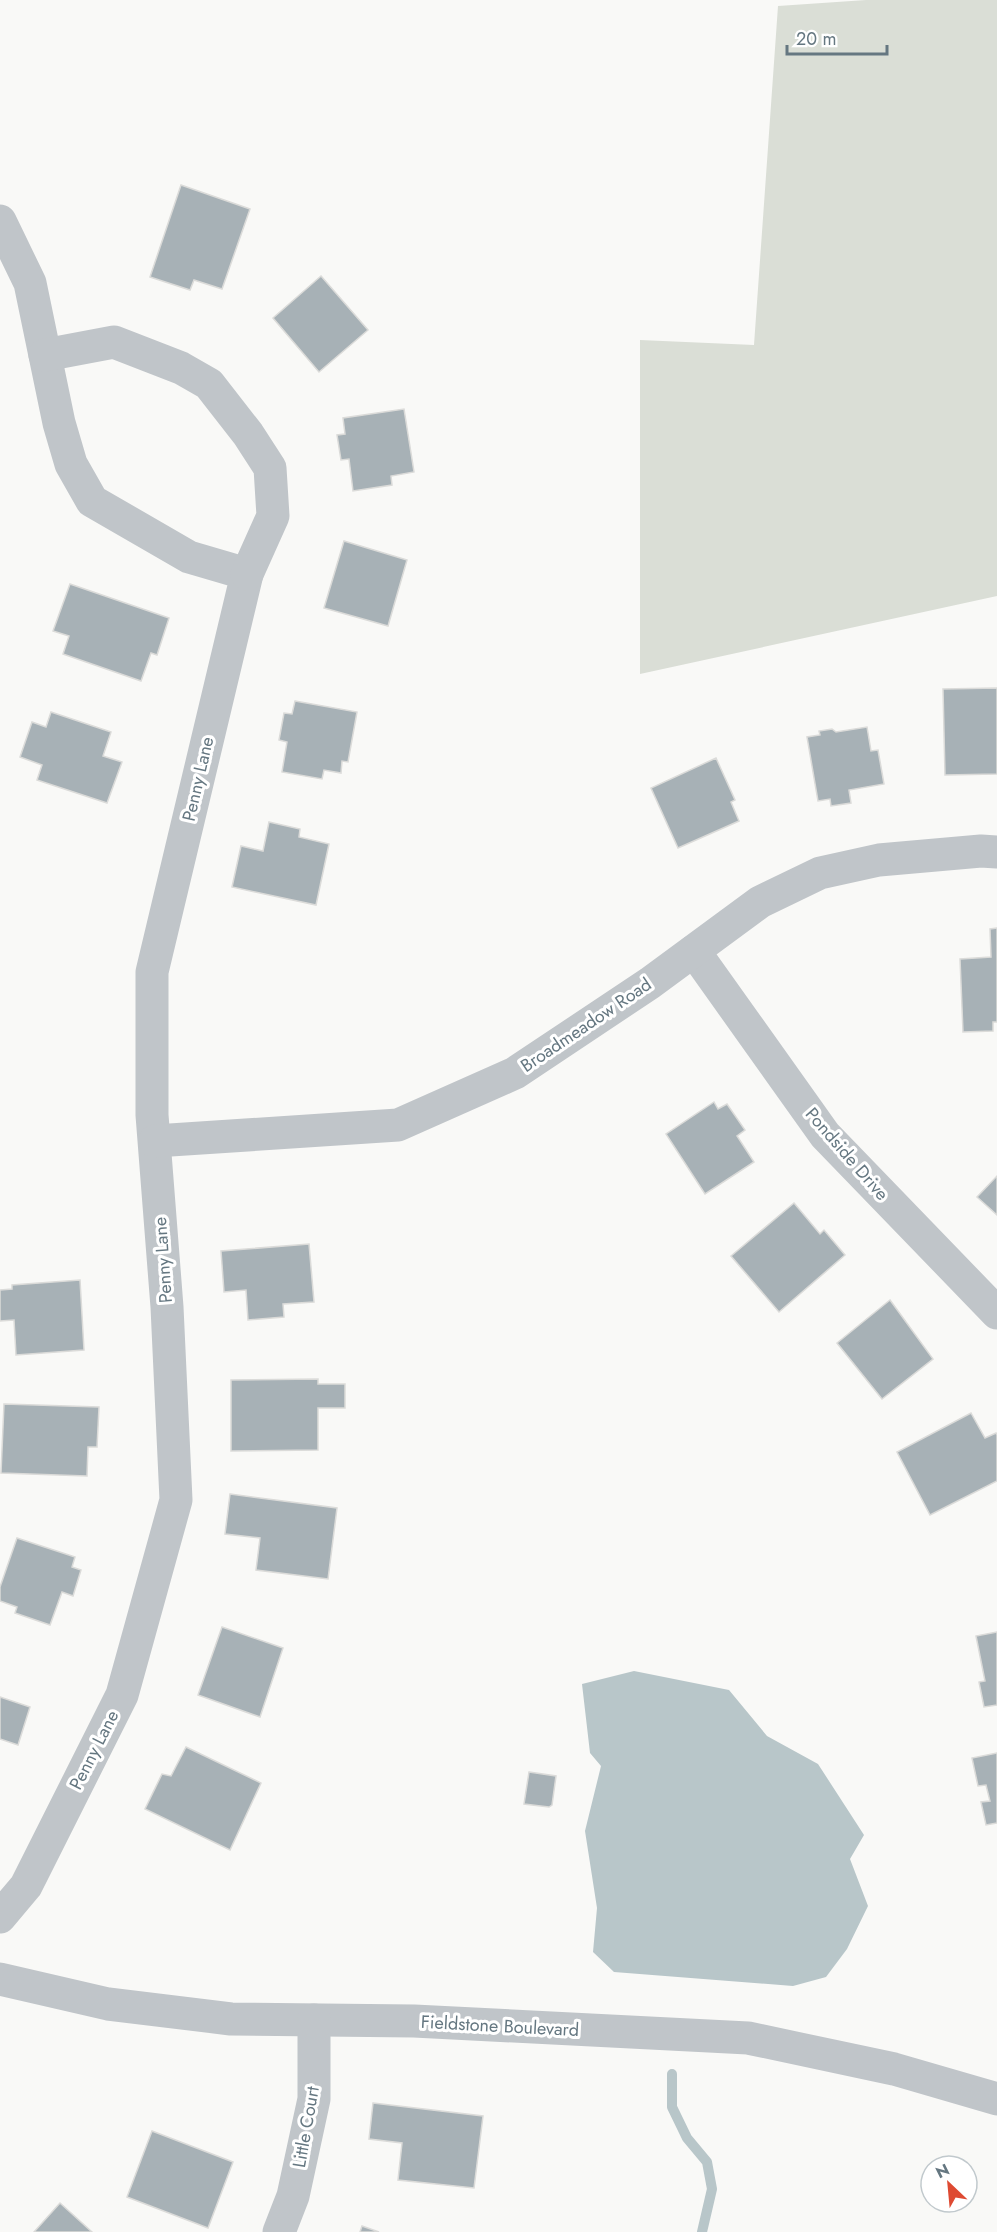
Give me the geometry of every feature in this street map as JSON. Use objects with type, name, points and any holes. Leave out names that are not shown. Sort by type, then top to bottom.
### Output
[{"type":"street","points":[[0,221],[30,283],[58,423],[71,464],[92,501],[189,557],[247,574]]},
{"type":"street","name":"Penny Lane","points":[[0,1917],[26,1886],[122,1695],[176,1500],[167,1307],[154,1142],[152,972],[247,574],[273,516],[270,468],[248,434],[209,384],[181,368],[114,342],[45,355]]},
{"type":"street","name":"Broadmeadow Road","points":[[154,1142],[398,1125],[515,1073],[694,951],[760,902],[820,873],[879,861],[981,851],[997,852]]},
{"type":"street","name":"Pondside Drive","points":[[694,951],[825,1135],[997,1313]]},
{"type":"street","name":"Fieldstone Boulevard","points":[[0,1979],[108,2004],[231,2019],[414,2021],[748,2038],[894,2069],[997,2099]]},
{"type":"street","name":"Little Court","points":[[279,2232],[293,2196],[314,2099],[314,2020]]},
{"type":"shaded area","points":[[866,0],[997,0],[997,596],[640,674],[640,340],[754,345],[778,6]]},
{"type":"shaded area","points":[[634,1671],[729,1690],[767,1736],[818,1764],[864,1835],[850,1859],[868,1906],[847,1949],[826,1977],[793,1986],[614,1972],[593,1952],[597,1908],[585,1831],[601,1766],[590,1753],[582,1684]]},
{"type":"building","points":[[181,185],[250,209],[222,289],[194,280],[190,290],[150,277]]},
{"type":"building","points":[[321,276],[368,330],[319,372],[273,318]]},
{"type":"building","points":[[404,409],[414,472],[391,476],[392,485],[353,491],[349,459],[341,460],[337,435],[345,434],[343,418]]},
{"type":"building","points":[[344,541],[407,560],[388,626],[324,608]]},
{"type":"building","points":[[70,584],[169,618],[157,655],[151,653],[141,681],[63,654],[69,636],[53,631]]},
{"type":"building","points":[[997,688],[997,774],[945,775],[943,689]]},
{"type":"building","points":[[295,701],[357,712],[348,762],[342,761],[341,773],[324,770],[322,779],[282,772],[287,742],[279,740],[284,713],[292,714]]},
{"type":"building","points":[[51,712],[111,732],[103,756],[122,762],[107,803],[37,780],[42,765],[20,757],[32,722],[46,727]]},
{"type":"building","points":[[867,727],[871,751],[878,750],[884,784],[849,790],[851,803],[831,806],[830,799],[818,801],[807,737],[820,735],[819,731],[832,729],[836,732]]},
{"type":"building","points":[[716,758],[735,800],[731,802],[739,821],[678,848],[651,788]]},
{"type":"building","points":[[269,822],[300,829],[299,837],[329,844],[316,905],[232,887],[241,846],[263,851]]},
{"type":"building","points":[[997,928],[997,1022],[993,1022],[993,1031],[963,1032],[960,959],[991,957],[990,929]]},
{"type":"building","points":[[714,1102],[718,1109],[727,1104],[745,1130],[737,1136],[754,1162],[705,1194],[666,1134]]},
{"type":"building","points":[[997,1176],[997,1215],[977,1197]]},
{"type":"building","points":[[794,1203],[820,1234],[824,1230],[845,1255],[779,1312],[731,1256]]},
{"type":"building","points":[[309,1244],[314,1302],[283,1304],[284,1317],[248,1320],[246,1290],[224,1292],[221,1251]]},
{"type":"building","points":[[80,1280],[84,1350],[16,1355],[14,1320],[0,1321],[0,1290],[12,1289],[12,1285]]},
{"type":"building","points":[[890,1300],[933,1359],[882,1399],[837,1343]]},
{"type":"building","points":[[318,1379],[318,1384],[345,1384],[345,1408],[318,1408],[318,1450],[231,1451],[231,1380]]},
{"type":"building","points":[[4,1404],[99,1407],[97,1447],[88,1447],[87,1476],[1,1473]]},
{"type":"building","points":[[971,1413],[985,1438],[996,1433],[997,1435],[997,1481],[930,1515],[897,1452]]},
{"type":"building","points":[[230,1494],[337,1508],[328,1579],[256,1570],[260,1538],[225,1534]]},
{"type":"building","points":[[17,1538],[75,1557],[72,1567],[81,1570],[73,1596],[62,1592],[50,1625],[15,1613],[17,1607],[0,1601],[0,1587]]},
{"type":"building","points":[[222,1627],[283,1648],[260,1717],[198,1695]]},
{"type":"building","points":[[997,1632],[997,1705],[984,1707],[979,1682],[985,1681],[976,1636]]},
{"type":"building","points":[[0,1697],[30,1707],[18,1745],[0,1739]]},
{"type":"building","points":[[186,1747],[261,1783],[230,1850],[145,1809],[162,1774],[171,1776]]},
{"type":"building","points":[[997,1753],[997,1823],[986,1825],[981,1802],[990,1801],[986,1785],[978,1786],[972,1758]]},
{"type":"building","points":[[529,1772],[556,1776],[552,1805],[549,1807],[524,1804]]},
{"type":"building","points":[[373,2103],[483,2116],[474,2188],[398,2180],[402,2143],[369,2139]]},
{"type":"building","points":[[152,2131],[233,2162],[208,2228],[127,2197]]},
{"type":"building","points":[[60,2203],[92,2232],[34,2232]]},
{"type":"building","points":[[362,2226],[379,2232],[360,2232]]},
{"type":"waterway","points":[[672,2074],[672,2107],[687,2138],[707,2162],[712,2189],[702,2232]]}]
